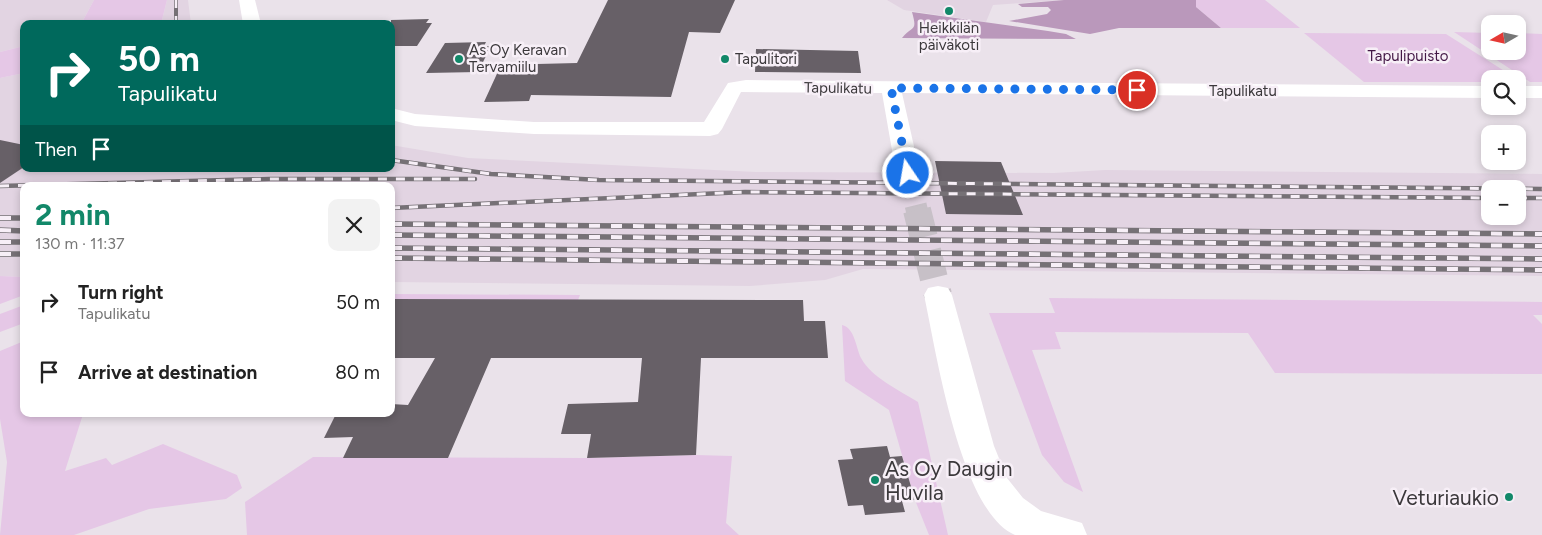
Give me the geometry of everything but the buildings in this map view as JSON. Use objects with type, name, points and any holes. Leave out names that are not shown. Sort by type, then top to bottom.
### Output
[{"type":"street","points":[[247,0],[251,20]]},
{"type":"street","name":"Tapulikatu","points":[[395,115],[415,120],[534,128],[710,129],[719,122],[728,95],[735,87],[1481,92]]},
{"type":"street","points":[[891,88],[908,173]]},
{"type":"street","points":[[1526,92],[1542,92]]},
{"type":"street","points":[[938,295],[976,446],[992,486],[1010,509],[1030,524],[1068,535]]},
{"type":"shaded area","points":[[0,0],[94,0],[83,20],[20,20],[20,47],[0,52]]},
{"type":"shaded area","points":[[167,0],[188,0],[190,20],[162,20]]},
{"type":"shaded area","name":"Heikkilän päiväkoti","points":[[887,0],[1064,0],[993,5],[986,22],[904,10]]},
{"type":"shaded area","points":[[1064,0],[1196,0],[1196,7],[1221,28],[1119,28],[1090,34],[1009,21],[1047,14],[1051,10],[1048,7],[1022,7],[1018,4]]},
{"type":"shaded area","points":[[912,12],[1048,31],[1066,34],[1076,39],[902,38],[914,26]]},
{"type":"shaded area","points":[[20,74],[20,172],[395,172],[395,146],[468,158],[756,172],[1054,173],[1105,170],[1542,174],[1542,276],[863,269],[825,280],[750,286],[395,282],[395,182],[20,182],[20,277],[0,276],[0,78]]},
{"type":"green space","points":[[94,0],[167,0],[162,20],[83,20]]},
{"type":"green space","points":[[1196,0],[1265,0],[1300,28],[1221,28],[1196,7]]},
{"type":"green space","points":[[1454,32],[1481,33],[1481,50]]},
{"type":"green space","name":"Tapulipuisto","points":[[1304,33],[1446,34],[1481,56],[1481,60],[1487,60],[1503,70],[1481,70],[1481,82],[1364,82]]},
{"type":"green space","points":[[1526,33],[1542,34],[1542,82],[1530,82],[1526,79],[1526,70],[1512,70],[1497,60],[1526,60]]},
{"type":"green space","points":[[20,47],[20,74],[0,78],[0,52]]},
{"type":"green space","points":[[0,276],[20,277],[20,296],[0,304]]},
{"type":"green space","points":[[395,294],[580,295],[578,300],[395,299]]},
{"type":"green space","points":[[1049,298],[1542,302],[1542,315],[1533,315],[1542,324],[1542,374],[1275,373],[1248,333],[1055,332],[1061,349],[1032,350],[1083,492],[1064,482],[1042,455],[989,313],[1055,313]]},
{"type":"green space","points":[[20,306],[20,324],[0,332],[0,314]]},
{"type":"green space","points":[[842,325],[850,330],[861,358],[872,372],[886,383],[918,402],[948,535],[929,535],[915,500],[889,410],[845,381]]},
{"type":"green space","points":[[20,343],[20,417],[82,417],[65,471],[106,458],[112,465],[163,444],[237,475],[242,488],[226,499],[149,509],[74,535],[0,535],[7,462],[0,419],[0,351]]},
{"type":"green space","points":[[732,456],[726,523],[739,535],[247,535],[245,502],[313,457],[587,458]]},
{"type":"tunnel","points":[[908,173],[917,211]]},
{"type":"tunnel","points":[[917,210],[938,295]]},
{"type":"railway","points":[[176,0],[176,20]]},
{"type":"railway","points":[[395,161],[491,174],[599,180],[1542,189]]},
{"type":"railway","points":[[154,182],[269,179],[475,179]]},
{"type":"railway","points":[[0,186],[20,185]]},
{"type":"railway","points":[[395,208],[745,192],[1481,198]]},
{"type":"railway","points":[[1526,198],[1542,198]]},
{"type":"railway","points":[[0,218],[20,218]]},
{"type":"railway","points":[[395,224],[1542,234]]},
{"type":"railway","points":[[0,230],[20,231]]},
{"type":"railway","points":[[395,235],[1542,246]]},
{"type":"railway","points":[[0,242],[20,242]]},
{"type":"railway","points":[[395,248],[1542,259]]},
{"type":"railway","points":[[0,254],[20,254]]},
{"type":"railway","points":[[395,258],[1542,270]]},
{"type":"place","name":"Heikkilän päiväkoti","points":[[949,11]]},
{"type":"place","name":"As Oy Keravan Tervamiilu","points":[[459,59]]},
{"type":"place","name":"Tapulitori","points":[[725,59]]},
{"type":"place","name":"As Oy Daugin Huvila","points":[[875,480]]},
{"type":"place","name":"Veturiaukio","points":[[1509,497]]},
{"type":"route","points":[[908,173],[891,88],[1137,90]]}]
